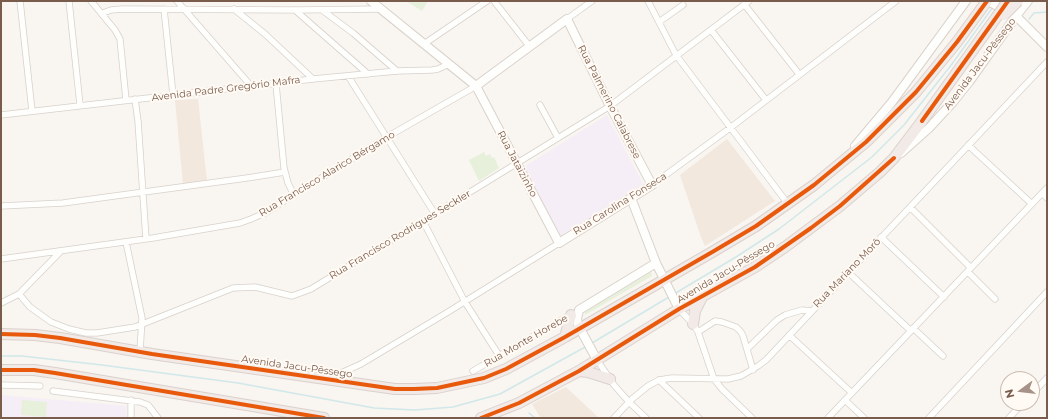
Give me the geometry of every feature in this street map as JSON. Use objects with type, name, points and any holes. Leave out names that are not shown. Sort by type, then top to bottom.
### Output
[{"type":"highway","points":[[894,158],[1008,1]]},
{"type":"highway","points":[[992,25],[1018,1]]},
{"type":"highway","name":"Avenida Jacu-Pêssego","points":[[1,334],[35,335],[60,338],[140,352],[396,389],[414,390],[437,388],[484,378],[506,369],[565,337],[581,331],[665,282],[788,204],[866,142],[921,86],[991,3]]},
{"type":"highway","name":"Avenida Jacu-Pêssego","points":[[481,418],[519,403],[579,371],[595,357],[679,308],[702,297],[755,267],[811,228],[850,197],[894,158]]},
{"type":"highway","points":[[695,328],[695,311],[702,297]]},
{"type":"highway","points":[[565,337],[575,313]]},
{"type":"highway","points":[[1,370],[34,370],[55,373],[324,418]]},
{"type":"highway","points":[[579,371],[588,372],[610,379]]},
{"type":"street","points":[[20,1],[32,111]]},
{"type":"street","points":[[69,1],[80,105]]},
{"type":"street","points":[[91,1],[103,14],[120,39],[126,100]]},
{"type":"street","points":[[177,1],[252,87]]},
{"type":"street","points":[[371,1],[476,86]]},
{"type":"street","points":[[424,44],[486,1]]},
{"type":"street","points":[[494,1],[530,47]]},
{"type":"street","name":"Rua Francisco Alarico Bérgamo","points":[[1,259],[146,239],[240,223],[264,213],[387,137],[476,86],[592,1]]},
{"type":"street","points":[[648,1],[676,55],[788,204]]},
{"type":"street","name":"Rua Carolina Fonseca","points":[[326,379],[361,364],[465,302],[652,185],[730,128],[896,1]]},
{"type":"street","points":[[840,164],[887,108],[966,1]]},
{"type":"street","name":"Avenida Jacu-Pêssego","points":[[894,158],[903,152],[929,128],[953,102],[1028,1]]},
{"type":"street","points":[[746,3],[799,74]]},
{"type":"street","name":"Rua Francisco Rodrigues Seckler","points":[[19,294],[39,314],[51,322],[69,329],[86,333],[97,333],[124,329],[142,324],[209,296],[233,288],[255,287],[292,296],[311,289],[610,106],[746,3]]},
{"type":"street","points":[[991,3],[1016,16],[1047,47]]},
{"type":"street","points":[[659,22],[683,5]]},
{"type":"street","points":[[103,14],[116,9],[381,10]]},
{"type":"street","points":[[164,9],[172,95]]},
{"type":"street","points":[[234,9],[265,34],[313,79]]},
{"type":"street","points":[[295,10],[368,74]]},
{"type":"street","points":[[322,10],[353,33],[397,72]]},
{"type":"street","name":"Rua Palmerino Calabrese","points":[[567,19],[610,106],[652,185]]},
{"type":"street","points":[[711,30],[766,100]]},
{"type":"street","name":"Rua Mariano Morô","points":[[614,418],[629,402],[648,386],[659,380],[672,378],[735,378],[753,370],[766,360],[1047,62]]},
{"type":"street","name":"Avenida Padre Gregório Mafra","points":[[1,115],[313,79],[432,70],[449,64]]},
{"type":"street","points":[[348,76],[435,214]]},
{"type":"street","points":[[276,84],[277,108],[285,172],[288,183],[294,195]]},
{"type":"street","name":"Rua Jataizinho","points":[[476,86],[559,243]]},
{"type":"street","points":[[134,99],[138,121],[146,239]]},
{"type":"street","points":[[540,105],[558,138]]},
{"type":"street","points":[[968,145],[1032,204]]},
{"type":"street","points":[[1,206],[63,203],[285,172]]},
{"type":"street","points":[[828,418],[1047,188]]},
{"type":"street","points":[[1042,193],[1047,198]]},
{"type":"street","points":[[632,198],[656,263],[679,308],[695,328],[714,379],[722,389],[752,418]]},
{"type":"street","points":[[910,207],[970,270],[995,299]]},
{"type":"street","points":[[423,221],[465,302],[500,357]]},
{"type":"street","points":[[881,237],[944,297]]},
{"type":"street","points":[[126,242],[142,324],[140,352]]},
{"type":"street","points":[[1,303],[19,294],[61,251]]},
{"type":"street","name":"Rua Monte Horebe","points":[[473,371],[575,313],[656,263]]},
{"type":"street","points":[[848,272],[943,356]]},
{"type":"street","points":[[929,418],[1047,292]]},
{"type":"street","points":[[747,349],[777,320],[785,315],[796,311],[811,311]]},
{"type":"street","name":"Rua Monte Horebe","points":[[575,313],[581,331]]},
{"type":"street","points":[[695,328],[715,321],[729,324],[736,328],[741,332],[753,370]]},
{"type":"street","points":[[581,331],[595,357],[610,379],[629,402],[646,418]]},
{"type":"street","points":[[789,335],[852,393]]},
{"type":"street","points":[[1040,385],[1047,378]]},
{"type":"street","points":[[659,380],[699,418]]},
{"type":"street","points":[[1,385],[40,386]]},
{"type":"street","points":[[53,391],[140,402],[148,405],[158,418]]},
{"type":"street","points":[[131,400],[131,418]]},
{"type":"street","points":[[845,400],[864,418]]},
{"type":"shaded area","points":[[198,99],[207,181],[183,184],[175,100]]},
{"type":"shaded area","points":[[607,115],[643,184],[560,236],[522,168]]},
{"type":"shaded area","points":[[727,139],[775,201],[705,246],[680,175]]},
{"type":"shaded area","points":[[566,387],[599,418],[540,417],[532,404]]},
{"type":"shaded area","points":[[1,395],[127,406],[126,418],[1,418]]},
{"type":"green space","points":[[406,1],[428,1],[422,11]]},
{"type":"green space","points":[[484,152],[486,156],[490,154],[492,158],[494,157],[499,168],[479,181],[469,160]]},
{"type":"green space","points":[[651,272],[652,276],[585,315],[585,312]]},
{"type":"green space","points":[[22,400],[47,402],[46,417],[21,415]]},
{"type":"waterway","points":[[674,294],[779,229],[872,157],[904,125],[952,64],[993,7]]},
{"type":"waterway","points":[[1029,19],[1034,13],[1047,12]]},
{"type":"waterway","points":[[592,343],[669,297]]},
{"type":"waterway","points":[[1,356],[22,356],[102,365],[238,383],[374,408],[415,410],[453,407],[500,394],[587,346]]},
{"type":"waterway","points":[[529,413],[535,418]]},
{"type":"cycle path","points":[[1,334],[35,335],[60,338],[152,354],[395,389],[437,388],[484,378],[506,369],[565,337],[714,251],[756,226],[814,185],[866,142],[916,92],[957,42],[987,1]]},
{"type":"cycle path","points":[[922,121],[1008,1]]},
{"type":"cycle path","points":[[481,418],[519,403],[579,371],[679,309],[755,267],[840,206],[894,158]]},
{"type":"cycle path","points":[[1,370],[34,370],[55,373],[324,418]]}]
